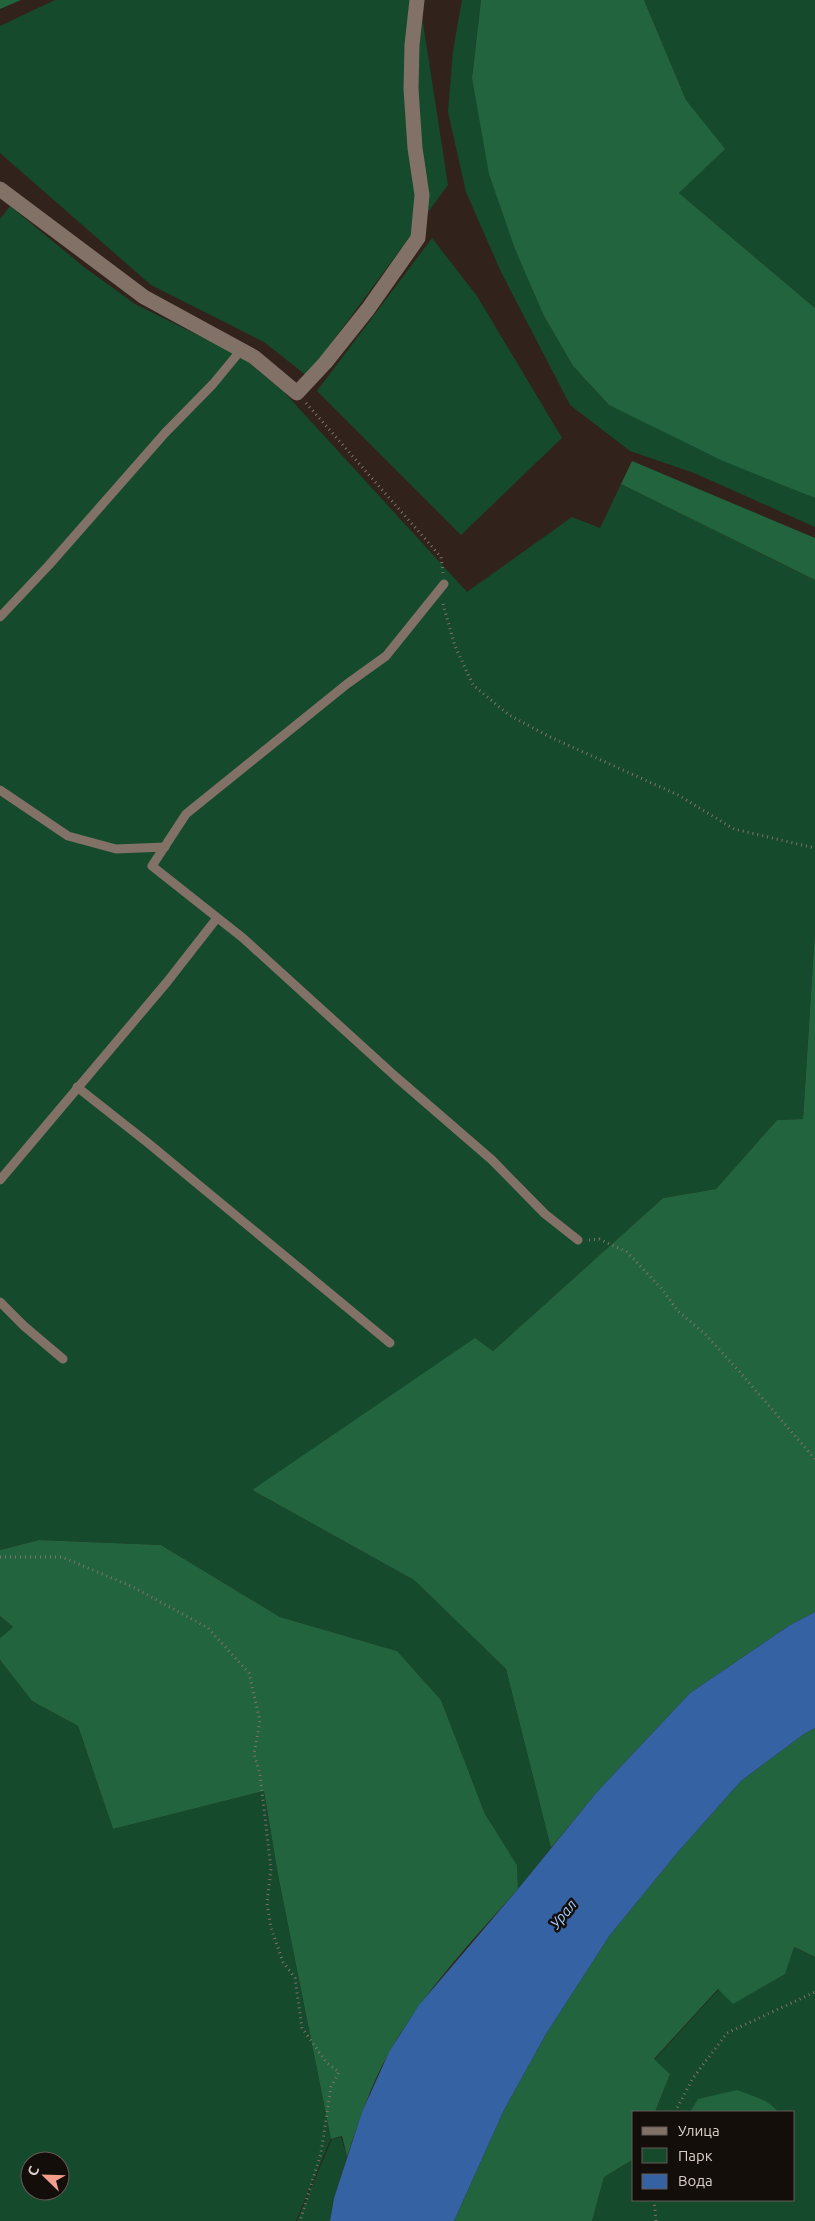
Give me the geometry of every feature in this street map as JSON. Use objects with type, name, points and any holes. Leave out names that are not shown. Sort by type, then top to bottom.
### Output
[{"type":"street","points":[[0,189],[144,297],[254,357],[297,393],[325,363],[368,309],[418,238],[422,195],[415,148],[411,89],[412,45],[417,0]]},
{"type":"lane","points":[[0,617],[49,565],[165,433],[213,384],[241,350]]},
{"type":"lane","points":[[444,584],[386,656],[340,689],[186,814],[152,866],[242,938],[396,1077],[492,1160],[545,1214],[578,1240]]},
{"type":"lane","points":[[0,790],[68,836],[116,849],[164,847]]},
{"type":"lane","points":[[0,1180],[168,982],[217,918]]},
{"type":"lane","points":[[77,1088],[155,1148],[390,1343]]},
{"type":"lane","points":[[0,1302],[24,1326],[63,1359]]},
{"type":"path","points":[[297,393],[441,557],[444,584],[443,607],[455,646],[473,685],[508,715],[548,736],[678,795],[734,829],[815,848]]},
{"type":"path","points":[[578,1240],[599,1239],[627,1252],[662,1288],[678,1311],[704,1334],[738,1370],[815,1459]]},
{"type":"path","points":[[0,1557],[62,1557],[133,1587],[208,1628],[249,1673],[260,1721],[254,1754],[260,1774],[271,1869],[267,1903],[271,1928],[283,1962],[295,1978],[302,2028],[327,2064],[339,2072],[331,2087],[321,2153],[300,2221]]},
{"type":"path","points":[[676,2111],[693,2078],[727,2033],[815,1992]]},
{"type":"path","points":[[654,2201],[656,2221]]},
{"type":"green space","points":[[0,0],[21,0],[0,9]]},
{"type":"green space","points":[[55,0],[425,0],[421,10],[448,185],[307,376],[264,342],[151,285],[0,153],[0,26]]},
{"type":"green space","points":[[462,0],[481,0],[472,78],[544,316],[573,366],[609,405],[815,498],[815,527],[694,473],[630,451],[570,405],[501,272],[466,192],[448,112],[453,51]]},
{"type":"green space","points":[[481,0],[644,0],[686,100],[725,149],[679,193],[815,308],[815,498],[723,461],[609,405],[573,366],[544,316],[515,249],[489,174],[472,78]]},
{"type":"green space","points":[[644,0],[815,0],[815,308],[679,193],[724,149],[686,100]]},
{"type":"green space","points":[[10,206],[84,267],[135,304],[242,357],[284,392],[467,592],[572,517],[600,528],[621,484],[815,580],[815,931],[803,1119],[777,1120],[716,1189],[663,1198],[493,1351],[252,1490],[414,1580],[506,1669],[551,1848],[518,1889],[517,1865],[485,1814],[441,1700],[397,1651],[280,1617],[161,1545],[39,1540],[0,1550],[0,219]]},
{"type":"green space","points":[[432,238],[477,296],[562,438],[461,535],[317,391]]},
{"type":"green space","points":[[632,461],[815,538],[815,580],[621,484]]},
{"type":"green space","points":[[815,931],[815,1612],[790,1625],[690,1693],[596,1793],[551,1848],[506,1669],[414,1580],[252,1490],[475,1338],[493,1351],[663,1198],[716,1189],[777,1120],[803,1119]]},
{"type":"green space","points":[[39,1540],[161,1545],[280,1617],[397,1651],[441,1700],[485,1814],[517,1865],[518,1889],[450,1967],[403,2029],[377,2076],[347,2157],[342,2136],[331,2139],[278,1875],[264,1791],[113,1829],[78,1726],[32,1701],[0,1660],[0,1638],[13,1627],[0,1616],[0,1550]]},
{"type":"green space","points":[[0,1616],[13,1627],[0,1638]]},
{"type":"green space","points":[[0,1660],[32,1701],[78,1726],[113,1829],[264,1791],[278,1875],[331,2139],[296,2221],[0,2221]]},
{"type":"green space","points":[[815,1728],[815,1957],[794,1947],[785,1974],[733,2004],[718,1989],[654,2059],[670,2074],[655,2111],[632,2111],[632,2160],[604,2177],[592,2221],[454,2221],[504,2110],[546,2034],[610,1935],[677,1853],[741,1781],[804,1734]]},
{"type":"green space","points":[[793,1947],[815,1957],[815,2221],[592,2221],[604,2177],[632,2160],[632,2201],[795,2201],[795,2111],[655,2111],[670,2074],[654,2060],[719,1989]]},
{"type":"green space","points":[[737,2090],[765,2101],[777,2111],[691,2111],[698,2099]]},
{"type":"green space","points":[[341,2137],[347,2157],[334,2198],[330,2221],[297,2221],[332,2139]]},
{"type":"water","name":"Урал","points":[[815,1612],[815,1728],[804,1734],[741,1781],[677,1853],[610,1935],[546,2034],[504,2110],[454,2221],[330,2221],[334,2198],[362,2112],[389,2052],[419,2005],[518,1889],[596,1793],[690,1693],[790,1625]]}]
